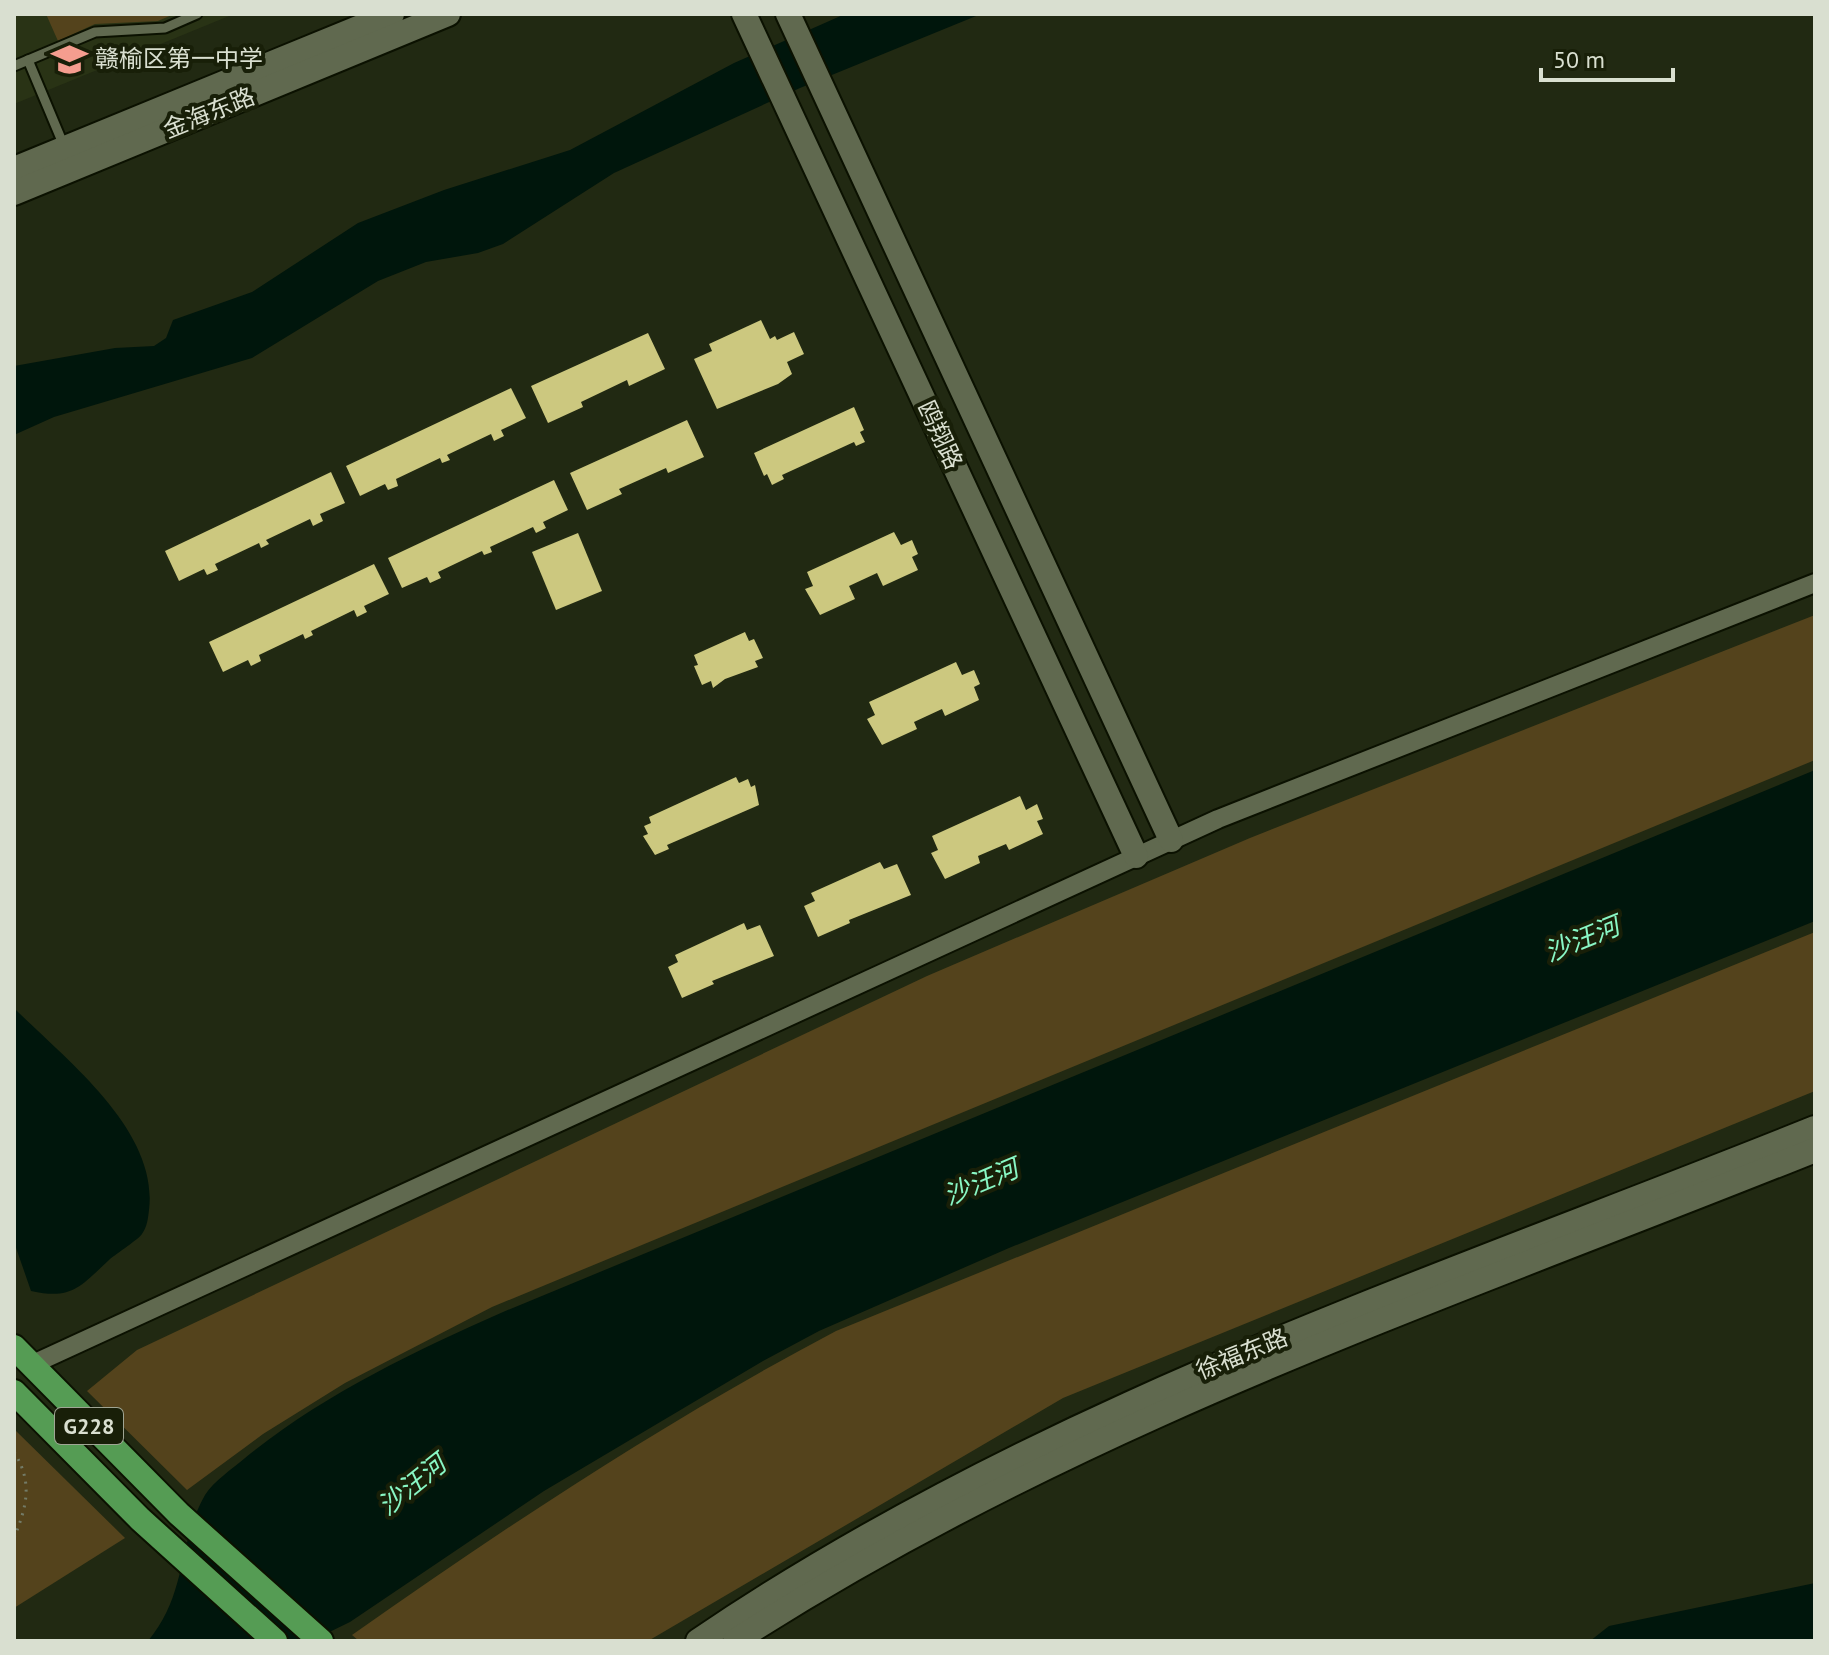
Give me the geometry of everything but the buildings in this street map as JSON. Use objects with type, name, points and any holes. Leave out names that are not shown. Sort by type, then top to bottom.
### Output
[{"type":"highway","name":"G228","points":[[22,1356],[166,1502],[321,1641]]},
{"type":"highway","name":"G228","points":[[14,1392],[140,1519],[275,1641]]},
{"type":"main road","name":"金海东路","points":[[14,169],[392,14]]},
{"type":"main road","name":"金海东路","points":[[14,193],[448,14]]},
{"type":"main road","name":"鸥翔路","points":[[744,14],[1136,856]]},
{"type":"main road","name":"鸥翔路","points":[[788,14],[1171,840]]},
{"type":"main road","name":"徐福东路","points":[[698,1641],[880,1527],[1120,1406],[1306,1328],[1815,1128]]},
{"type":"main road","name":"徐福东路","points":[[735,1641],[917,1531],[1129,1425],[1314,1347],[1815,1150]]},
{"type":"street","points":[[22,1356],[1171,840],[1815,583]]},
{"type":"lane","points":[[14,66],[95,32],[165,28],[197,14]]},
{"type":"lane","points":[[28,60],[65,149]]},
{"type":"path","points":[[14,1452],[28,1487],[25,1510],[14,1538]]},
{"type":"shaded area","name":"赣榆区第一中学","points":[[14,14],[234,14],[14,104]]},
{"type":"shaded area","points":[[46,14],[174,14],[158,21],[95,24],[58,41]]},
{"type":"shaded area","points":[[1815,615],[1815,760],[492,1307],[345,1383],[263,1434],[187,1490],[87,1391],[137,1350],[927,976],[1250,838]]},
{"type":"shaded area","points":[[1815,932],[1815,1091],[1063,1398],[648,1641],[359,1641],[352,1635],[589,1475],[711,1401],[836,1331]]},
{"type":"shaded area","points":[[14,1429],[125,1538],[14,1608]]},
{"type":"water","points":[[845,14],[981,14],[800,88],[614,173],[503,244],[478,253],[426,262],[378,281],[252,358],[54,417],[14,435],[14,366],[115,348],[154,346],[166,338],[173,320],[252,292],[358,223],[444,190],[570,150],[734,63]]},
{"type":"water","name":"沙汪河","points":[[1815,770],[1815,921],[1009,1248],[819,1331],[544,1491],[350,1622],[311,1641],[148,1641],[170,1605],[196,1513],[209,1490],[275,1435],[369,1376],[503,1312]]},
{"type":"water","points":[[14,1008],[104,1098],[124,1124],[139,1152],[148,1180],[149,1213],[142,1234],[82,1284],[56,1294],[31,1291],[14,1242]]},
{"type":"water","points":[[1815,1583],[1815,1641],[1590,1641],[1609,1626]]},
{"type":"place","name":"赣榆区第一中学","points":[[69,59]]}]
